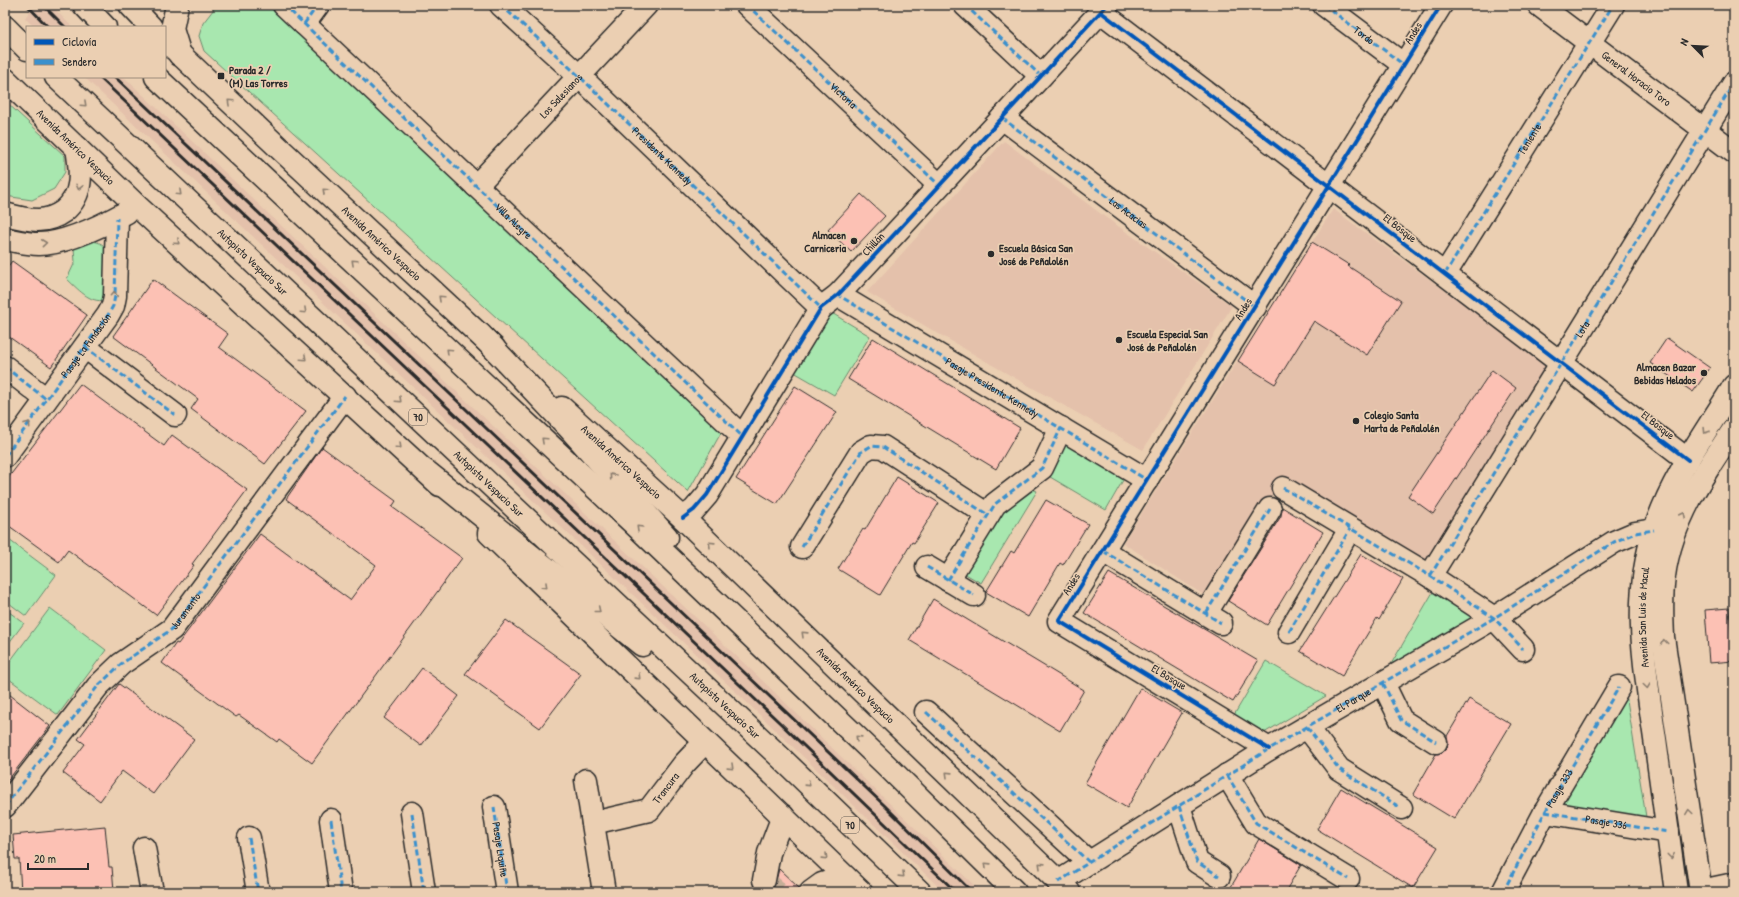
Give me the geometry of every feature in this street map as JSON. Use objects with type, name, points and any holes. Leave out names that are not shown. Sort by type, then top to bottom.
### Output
[{"type":"main road","points":[[84,5],[104,26]]},
{"type":"main road","points":[[130,5],[150,26]]},
{"type":"main road","points":[[172,48],[172,29],[177,5]]},
{"type":"main road","name":"Villa Alegre","points":[[284,5],[743,437]]},
{"type":"main road","points":[[304,24],[318,5]]},
{"type":"main road","name":"Presidente Kennedy","points":[[501,5],[830,301]]},
{"type":"main road","name":"Los Salesianos","points":[[476,186],[646,5]]},
{"type":"main road","name":"Victoria","points":[[747,5],[940,186]]},
{"type":"main road","points":[[965,5],[1041,76]]},
{"type":"main road","name":"Tordo","points":[[1324,5],[1404,65]]},
{"type":"main road","name":"Andes","points":[[1058,621],[1255,307],[1441,5]]},
{"type":"main road","name":"General Horacio Toro","points":[[1539,5],[1734,152]]},
{"type":"main road","name":"Teniente","points":[[1445,274],[1613,5]]},
{"type":"main road","name":"Chillán","points":[[684,518],[694,510],[707,495],[830,301],[940,186],[1104,8]]},
{"type":"main road","name":"El Bosque","points":[[1104,8],[1330,185],[1688,460]]},
{"type":"main road","name":"Avenida Américo Vespucio","points":[[172,48],[480,334],[684,518],[1063,887]]},
{"type":"main road","name":"Autopista Vespucio Sur","points":[[57,78],[780,757],[920,892]]},
{"type":"main road","points":[[157,78],[634,523],[789,671],[1015,892]]},
{"type":"main road","name":"Avenida Américo Vespucio","points":[[5,79],[137,206],[426,471],[861,892]]},
{"type":"main road","name":"Lota","points":[[1430,576],[1734,83]]},
{"type":"main road","name":"Las Acacias","points":[[1002,118],[1255,307]]},
{"type":"main road","points":[[5,214],[32,220],[44,220],[57,215],[67,208],[75,198],[80,186],[77,148]]},
{"type":"main road","points":[[5,239],[37,244],[55,242],[117,218],[137,206]]},
{"type":"main road","name":"Pasaje La Fundación","points":[[5,456],[85,347],[113,306],[115,296],[117,218]]},
{"type":"main road","name":"Pasaje Presidente Kennedy","points":[[830,301],[1061,428],[1147,480]]},
{"type":"main road","points":[[480,334],[568,427],[789,671]]},
{"type":"main road","points":[[85,347],[175,415]]},
{"type":"main road","points":[[5,367],[46,399]]},
{"type":"main road","name":"Avenida San Luis de Macul","points":[[1676,892],[1646,678],[1641,622],[1644,573],[1654,530],[1676,481],[1688,460],[1726,417],[1734,386]]},
{"type":"main road","name":"Juramento","points":[[5,806],[98,686],[110,673],[172,629],[345,396]]},
{"type":"main road","points":[[948,580],[995,504],[1042,468],[1061,428]]},
{"type":"main road","name":"Avenida San Luis de Macul","points":[[1701,891],[1663,637],[1662,604],[1664,576],[1670,549],[1680,520],[1701,481],[1734,428]]},
{"type":"main road","points":[[802,547],[861,452],[871,446],[883,447],[988,514]]},
{"type":"main road","points":[[426,471],[780,757]]},
{"type":"main road","points":[[1284,488],[1430,576],[1494,618],[1523,649]]},
{"type":"main road","points":[[1103,550],[1213,618],[1270,509]]},
{"type":"main road","points":[[1289,632],[1350,529]]},
{"type":"main road","name":"El Parque","points":[[1063,887],[1089,862],[1269,749],[1494,618],[1614,542],[1636,533],[1654,530]]},
{"type":"main road","points":[[927,568],[974,595]]},
{"type":"main road","name":"El Bosque","points":[[1058,621],[1269,749]]},
{"type":"main road","points":[[1383,683],[1401,720],[1436,742]]},
{"type":"main road","name":"Pasaje 333","points":[[1503,892],[1545,812],[1619,687]]},
{"type":"main road","points":[[926,712],[1089,862]]},
{"type":"main road","points":[[1307,727],[1339,769],[1402,808]]},
{"type":"main road","name":"Trancura","points":[[593,823],[649,810],[684,764],[705,742]]},
{"type":"main road","points":[[1227,775],[1256,823],[1348,879]]},
{"type":"main road","points":[[586,780],[604,892]]},
{"type":"main road","points":[[1179,806],[1197,862],[1218,876]]},
{"type":"main road","name":"Pasaje Liquiñe","points":[[494,807],[507,892]]},
{"type":"main road","name":"Pasaje 336","points":[[1545,812],[1668,832]]},
{"type":"main road","points":[[412,813],[424,892]]},
{"type":"main road","points":[[764,880],[769,853],[783,816]]},
{"type":"main road","points":[[331,820],[341,892]]},
{"type":"main road","points":[[249,838],[258,892]]},
{"type":"main road","points":[[144,848],[152,892]]},
{"type":"main road","points":[[811,892],[822,884],[845,877]]},
{"type":"main road","points":[[1701,891],[1734,884]]},
{"type":"shaded area","points":[[34,5],[51,5],[71,26],[33,26],[25,18]]},
{"type":"shaded area","points":[[85,78],[125,78],[765,683],[981,892],[944,892],[738,694]]},
{"type":"shaded area","points":[[1004,141],[1105,217],[1232,306],[1143,450],[1006,373],[867,292]]},
{"type":"shaded area","name":"Colegio Santa Marta de Peñalolén","points":[[1333,209],[1547,365],[1426,570],[1283,478],[1207,597],[1123,543]]},
{"type":"green space","points":[[217,5],[269,5],[722,431],[688,492],[204,51],[199,36],[203,23]]},
{"type":"green space","points":[[5,101],[65,156],[65,172],[54,189],[32,200],[5,196]]},
{"type":"green space","points":[[89,241],[99,243],[107,249],[105,300],[94,300],[79,291],[67,279],[75,262],[74,248]]},
{"type":"green space","points":[[830,312],[870,336],[834,395],[794,372]]},
{"type":"green space","points":[[1065,439],[1126,475],[1106,510],[1045,474]]},
{"type":"green space","points":[[1029,487],[1037,491],[981,583],[962,572],[1000,508]]},
{"type":"green space","points":[[5,537],[56,575],[26,616],[5,600]]},
{"type":"green space","points":[[1433,592],[1479,619],[1387,671]]},
{"type":"green space","points":[[50,608],[106,650],[58,715],[5,676],[5,668]]},
{"type":"green space","points":[[5,609],[24,623],[5,648]]},
{"type":"green space","points":[[1266,661],[1326,696],[1264,733],[1234,715]]},
{"type":"green space","points":[[1626,694],[1646,817],[1558,808]]},
{"type":"building","points":[[861,194],[885,216],[851,252],[828,230]]},
{"type":"building","points":[[1312,242],[1349,265],[1348,266],[1401,301],[1367,355],[1314,321],[1275,384],[1238,361]]},
{"type":"building","points":[[12,261],[87,315],[51,367],[5,334],[5,270]]},
{"type":"building","points":[[153,279],[228,334],[219,347],[306,411],[265,464],[191,409],[198,399],[113,336]]},
{"type":"building","points":[[873,338],[1020,428],[996,469],[848,379]]},
{"type":"building","points":[[1667,338],[1710,368],[1693,392],[1650,363]]},
{"type":"building","points":[[1492,370],[1516,388],[1433,514],[1408,496]]},
{"type":"building","points":[[80,384],[164,446],[172,435],[247,490],[192,564],[194,565],[156,615],[68,550],[59,562],[5,523],[5,482]]},
{"type":"building","points":[[795,386],[837,412],[777,504],[736,479]]},
{"type":"building","points":[[322,447],[396,501],[392,507],[462,558],[312,763],[279,739],[277,742],[239,715],[236,717],[162,663],[176,643],[178,644],[260,534],[350,600],[376,565],[286,499]]},
{"type":"building","points":[[897,477],[939,503],[914,543],[912,542],[880,595],[838,569],[863,529],[865,530]]},
{"type":"building","points":[[1046,500],[1088,524],[1063,565],[1060,563],[1028,617],[986,592],[1011,551],[1014,553]]},
{"type":"building","points":[[1282,507],[1323,532],[1267,625],[1228,601],[1281,516]]},
{"type":"building","points":[[1361,554],[1403,579],[1379,620],[1377,618],[1342,676],[1300,651]]},
{"type":"building","points":[[1109,573],[1258,661],[1233,702],[1084,613]]},
{"type":"building","points":[[933,599],[1084,690],[1060,731],[909,640]]},
{"type":"building","points":[[1729,608],[1734,661],[1709,663],[1705,610]]},
{"type":"building","points":[[506,620],[581,674],[540,728],[465,674]]},
{"type":"building","points":[[422,668],[459,696],[421,746],[384,718]]},
{"type":"building","points":[[119,684],[194,739],[153,794],[122,771],[100,801],[63,773],[85,744],[78,739]]},
{"type":"building","points":[[1140,688],[1182,713],[1127,808],[1085,783]]},
{"type":"building","points":[[5,691],[50,726],[5,784]]},
{"type":"building","points":[[1469,699],[1511,724],[1454,819],[1413,794],[1436,754],[1442,753],[1447,748],[1447,736]]},
{"type":"building","points":[[1341,788],[1438,847],[1413,888],[1317,829]]},
{"type":"building","points":[[105,826],[109,867],[112,867],[114,891],[21,892],[19,859],[15,859],[13,835]]},
{"type":"building","points":[[1259,839],[1301,865],[1285,892],[1228,892]]},
{"type":"building","points":[[779,869],[799,888],[799,892],[766,892],[774,888]]},
{"type":"tunnel","points":[[764,880],[778,892]]},
{"type":"railway","points":[[27,5],[47,26]]},
{"type":"railway","points":[[43,5],[64,26]]},
{"type":"railway","points":[[100,78],[778,721],[956,892]]},
{"type":"railway","points":[[116,78],[884,805],[972,892]]},
{"type":"marked path","points":[[284,5],[743,437]]},
{"type":"marked path","points":[[304,24],[318,5]]},
{"type":"marked path","points":[[501,5],[579,76],[821,308]]},
{"type":"marked path","points":[[747,5],[939,185]]},
{"type":"marked path","points":[[965,5],[1041,76]]},
{"type":"marked path","points":[[1324,5],[1404,65]]},
{"type":"marked path","points":[[1445,274],[1613,5]]},
{"type":"marked path","points":[[1430,576],[1734,83]]},
{"type":"marked path","points":[[1002,118],[1255,307]]},
{"type":"marked path","points":[[5,456],[108,315],[113,306],[115,296],[117,218]]},
{"type":"marked path","points":[[836,296],[838,295],[1147,480]]},
{"type":"marked path","points":[[85,347],[175,415]]},
{"type":"marked path","points":[[5,367],[46,399]]},
{"type":"marked path","points":[[5,806],[98,686],[121,664],[172,629],[345,396]]},
{"type":"marked path","points":[[948,580],[995,504],[1042,468],[1061,428]]},
{"type":"marked path","points":[[802,547],[861,452],[871,446],[883,447],[988,515]]},
{"type":"marked path","points":[[1283,488],[1430,576],[1494,618],[1523,649]]},
{"type":"marked path","points":[[1206,613],[1270,509]]},
{"type":"marked path","points":[[1289,632],[1350,529]]},
{"type":"marked path","points":[[1058,882],[1269,749],[1494,618],[1614,542],[1635,533],[1654,530]]},
{"type":"marked path","points":[[1103,551],[1221,623]]},
{"type":"marked path","points":[[927,567],[974,595]]},
{"type":"marked path","points":[[1383,683],[1401,720],[1436,742]]},
{"type":"marked path","points":[[1503,892],[1545,812],[1619,687]]},
{"type":"marked path","points":[[926,712],[1089,862]]},
{"type":"marked path","points":[[1307,727],[1339,769],[1401,808]]},
{"type":"marked path","points":[[1227,775],[1256,823],[1348,879]]},
{"type":"marked path","points":[[1179,806],[1197,862],[1219,876]]},
{"type":"marked path","points":[[494,807],[507,892]]},
{"type":"marked path","points":[[1545,812],[1668,832]]},
{"type":"marked path","points":[[412,813],[424,892]]},
{"type":"marked path","points":[[331,820],[341,892]]},
{"type":"marked path","points":[[249,838],[258,892]]},
{"type":"cycle path","points":[[683,518],[694,510],[707,495],[821,308],[838,295],[1107,5]]},
{"type":"cycle path","points":[[1269,749],[1059,621],[1441,5]]},
{"type":"cycle path","points":[[1101,12],[1688,460]]},
{"type":"place","name":"Parada 2 / (M) Las Torres","points":[[221,76]]},
{"type":"place","name":"Almacen Carniceria","points":[[854,241]]},
{"type":"place","name":"Escuela Básica San José de Peñalolén","points":[[991,254]]},
{"type":"place","name":"Escuela Especial San José de Peñalolén","points":[[1119,340]]},
{"type":"place","name":"Almacen Bazar Bebidas Helados","points":[[1704,373]]},
{"type":"place","name":"Colegio Santa Marta de Peñalolén","points":[[1356,421]]}]
